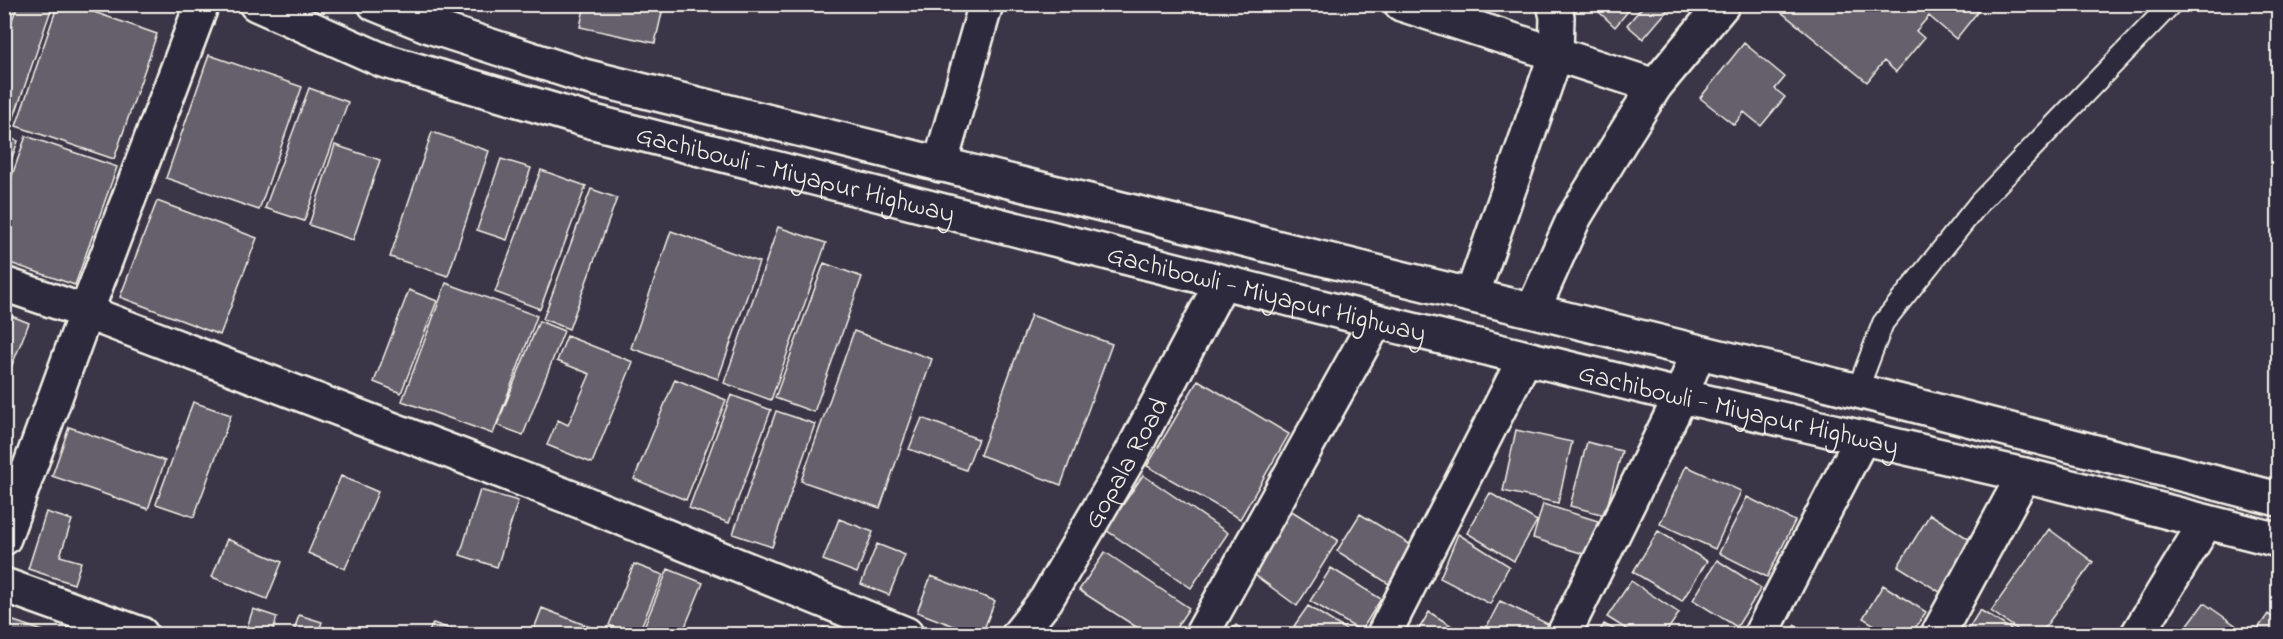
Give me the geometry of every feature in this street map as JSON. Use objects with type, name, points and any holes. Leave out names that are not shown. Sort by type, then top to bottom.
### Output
[{"type":"street","points":[[4,538],[202,4]]},
{"type":"street","points":[[940,165],[986,4]]},
{"type":"street","points":[[1401,4],[1655,86]]},
{"type":"street","points":[[1472,295],[1556,54],[1557,17],[1554,4]]},
{"type":"street","points":[[1533,310],[1574,218],[1655,86],[1723,4]]},
{"type":"street","name":"Gachibowli - Miyapur Highway","points":[[262,7],[382,60],[590,121],[1525,358],[2024,475],[2278,540]]},
{"type":"street","name":"Gachibowli - Miyapur Highway","points":[[393,8],[429,26],[584,76],[1533,310],[2278,499]]},
{"type":"street","name":"Gopala Road","points":[[1019,634],[1046,600],[1130,456],[1222,282]]},
{"type":"street","points":[[4,284],[86,312],[582,502],[906,634]]},
{"type":"street","points":[[1202,634],[1376,321]]},
{"type":"street","points":[[1564,634],[1681,396],[1698,352]]},
{"type":"street","points":[[1384,634],[1525,358]]},
{"type":"street","points":[[1761,634],[1862,438]]},
{"type":"street","points":[[1938,634],[2024,475]]},
{"type":"street","points":[[2138,634],[2206,522]]},
{"type":"street","points":[[4,585],[141,634]]},
{"type":"lane","points":[[1857,391],[1883,322],[1980,202],[2170,4]]},
{"type":"building","points":[[4,4],[15,4],[4,33]]},
{"type":"building","points":[[18,4],[53,4],[12,123],[4,120],[4,42]]},
{"type":"building","points":[[58,4],[71,4],[157,34],[114,159],[16,126]]},
{"type":"building","points":[[585,4],[664,4],[655,43],[580,27]]},
{"type":"building","points":[[1606,4],[1634,4],[1615,27],[1599,12]]},
{"type":"building","points":[[1645,4],[1673,4],[1643,39],[1627,25]]},
{"type":"building","points":[[1785,4],[1984,4],[1956,39],[1929,16],[1916,31],[1924,38],[1896,72],[1884,61],[1867,82],[1780,11]]},
{"type":"building","points":[[1744,43],[1785,77],[1775,89],[1785,97],[1761,126],[1744,112],[1734,125],[1700,98]]},
{"type":"building","points":[[209,55],[302,87],[259,210],[166,178]]},
{"type":"building","points":[[309,88],[348,102],[304,221],[265,208]]},
{"type":"building","points":[[432,132],[489,151],[448,276],[390,257]]},
{"type":"building","points":[[26,136],[117,167],[75,285],[4,261],[4,198]]},
{"type":"building","points":[[4,137],[18,141],[4,180]]},
{"type":"building","points":[[335,145],[380,160],[353,240],[309,225]]},
{"type":"building","points":[[501,159],[531,168],[507,240],[477,230]]},
{"type":"building","points":[[541,170],[586,186],[540,309],[495,292]]},
{"type":"building","points":[[591,189],[617,198],[569,329],[543,319]]},
{"type":"building","points":[[157,201],[257,238],[220,335],[120,297]]},
{"type":"building","points":[[778,227],[826,243],[771,400],[724,383]]},
{"type":"building","points":[[671,231],[759,262],[718,379],[631,348]]},
{"type":"building","points":[[824,263],[862,277],[814,412],[775,398]]},
{"type":"building","points":[[446,283],[537,316],[493,434],[402,401]]},
{"type":"building","points":[[409,290],[437,301],[401,393],[374,382]]},
{"type":"building","points":[[4,313],[29,323],[10,370],[4,368]]},
{"type":"building","points":[[1031,315],[1112,344],[1061,485],[980,455]]},
{"type":"building","points":[[539,321],[564,331],[523,435],[497,425]]},
{"type":"building","points":[[854,331],[932,359],[880,508],[801,481]]},
{"type":"building","points":[[567,336],[633,362],[592,463],[547,445],[558,420],[568,425],[590,374],[557,361]]},
{"type":"building","points":[[675,379],[726,400],[686,500],[634,479]]},
{"type":"building","points":[[1198,380],[1289,434],[1240,519],[1147,466]]},
{"type":"building","points":[[731,395],[771,410],[729,523],[689,508]]},
{"type":"building","points":[[193,402],[231,415],[194,517],[156,504]]},
{"type":"building","points":[[776,411],[815,424],[772,547],[733,534]]},
{"type":"building","points":[[922,418],[978,439],[966,470],[909,449]]},
{"type":"building","points":[[69,427],[165,461],[148,509],[52,476]]},
{"type":"building","points":[[1516,430],[1572,442],[1558,503],[1503,491]]},
{"type":"building","points":[[1587,442],[1622,451],[1605,515],[1570,506]]},
{"type":"building","points":[[1686,466],[1741,491],[1715,549],[1660,524]]},
{"type":"building","points":[[1143,475],[1228,533],[1191,588],[1106,530]]},
{"type":"building","points":[[341,476],[378,492],[345,569],[308,553]]},
{"type":"building","points":[[480,490],[518,501],[497,567],[460,555]]},
{"type":"building","points":[[1490,493],[1537,521],[1514,561],[1467,533]]},
{"type":"building","points":[[1747,497],[1795,521],[1767,577],[1719,553]]},
{"type":"building","points":[[1543,504],[1598,521],[1587,555],[1533,538]]},
{"type":"building","points":[[1287,508],[1338,540],[1297,606],[1252,573]]},
{"type":"building","points":[[46,512],[72,520],[60,556],[81,562],[74,584],[28,569]]},
{"type":"building","points":[[1360,514],[1413,546],[1389,584],[1337,551]]},
{"type":"building","points":[[1930,514],[1975,543],[1943,594],[1898,566]]},
{"type":"building","points":[[839,519],[873,532],[857,573],[823,560]]},
{"type":"building","points":[[2049,529],[2093,562],[2040,634],[2024,634],[1991,611]]},
{"type":"building","points":[[1658,531],[1707,561],[1682,601],[1633,572]]},
{"type":"building","points":[[1458,534],[1509,566],[1490,604],[1440,578]]},
{"type":"building","points":[[227,539],[282,562],[267,599],[212,577]]},
{"type":"building","points":[[877,544],[905,555],[889,595],[861,584]]},
{"type":"building","points":[[1105,552],[1189,608],[1172,634],[1147,634],[1079,590]]},
{"type":"building","points":[[1717,560],[1761,588],[1737,627],[1693,600]]},
{"type":"building","points":[[634,564],[663,575],[638,634],[631,634],[609,625]]},
{"type":"building","points":[[1331,568],[1381,599],[1361,631],[1310,601]]},
{"type":"building","points":[[668,569],[703,583],[682,634],[641,634]]},
{"type":"building","points":[[931,576],[995,601],[982,634],[975,634],[917,612]]},
{"type":"building","points":[[1631,581],[1679,613],[1665,634],[1634,634],[1607,617]]},
{"type":"building","points":[[1883,585],[1926,612],[1911,634],[1889,634],[1863,618]]},
{"type":"building","points":[[1500,601],[1548,624],[1543,634],[1483,634]]},
{"type":"building","points":[[2204,603],[2248,634],[2181,634]]},
{"type":"building","points":[[1308,606],[1353,634],[1308,634],[1294,626]]},
{"type":"building","points":[[542,608],[608,634],[532,634]]},
{"type":"building","points":[[253,609],[277,617],[272,634],[245,634]]},
{"type":"building","points":[[1980,610],[2019,634],[1965,634]]},
{"type":"building","points":[[1429,612],[1465,634],[1416,634]]},
{"type":"building","points":[[2268,614],[2278,622],[2278,634],[2254,634]]},
{"type":"building","points":[[299,615],[322,622],[318,634],[293,634]]},
{"type":"building","points":[[11,620],[46,632],[45,634],[6,634]]},
{"type":"building","points":[[433,623],[464,634],[428,634]]},
{"type":"building","points":[[1604,624],[1623,634],[1598,634]]},
{"type":"building","points":[[1236,625],[1249,634],[1229,634]]},
{"type":"building","points":[[1795,625],[1810,634],[1790,634]]},
{"type":"building","points":[[1861,626],[1874,634],[1855,634]]},
{"type":"building","points":[[351,627],[372,634],[349,634]]},
{"type":"building","points":[[823,627],[838,634],[820,634]]}]
